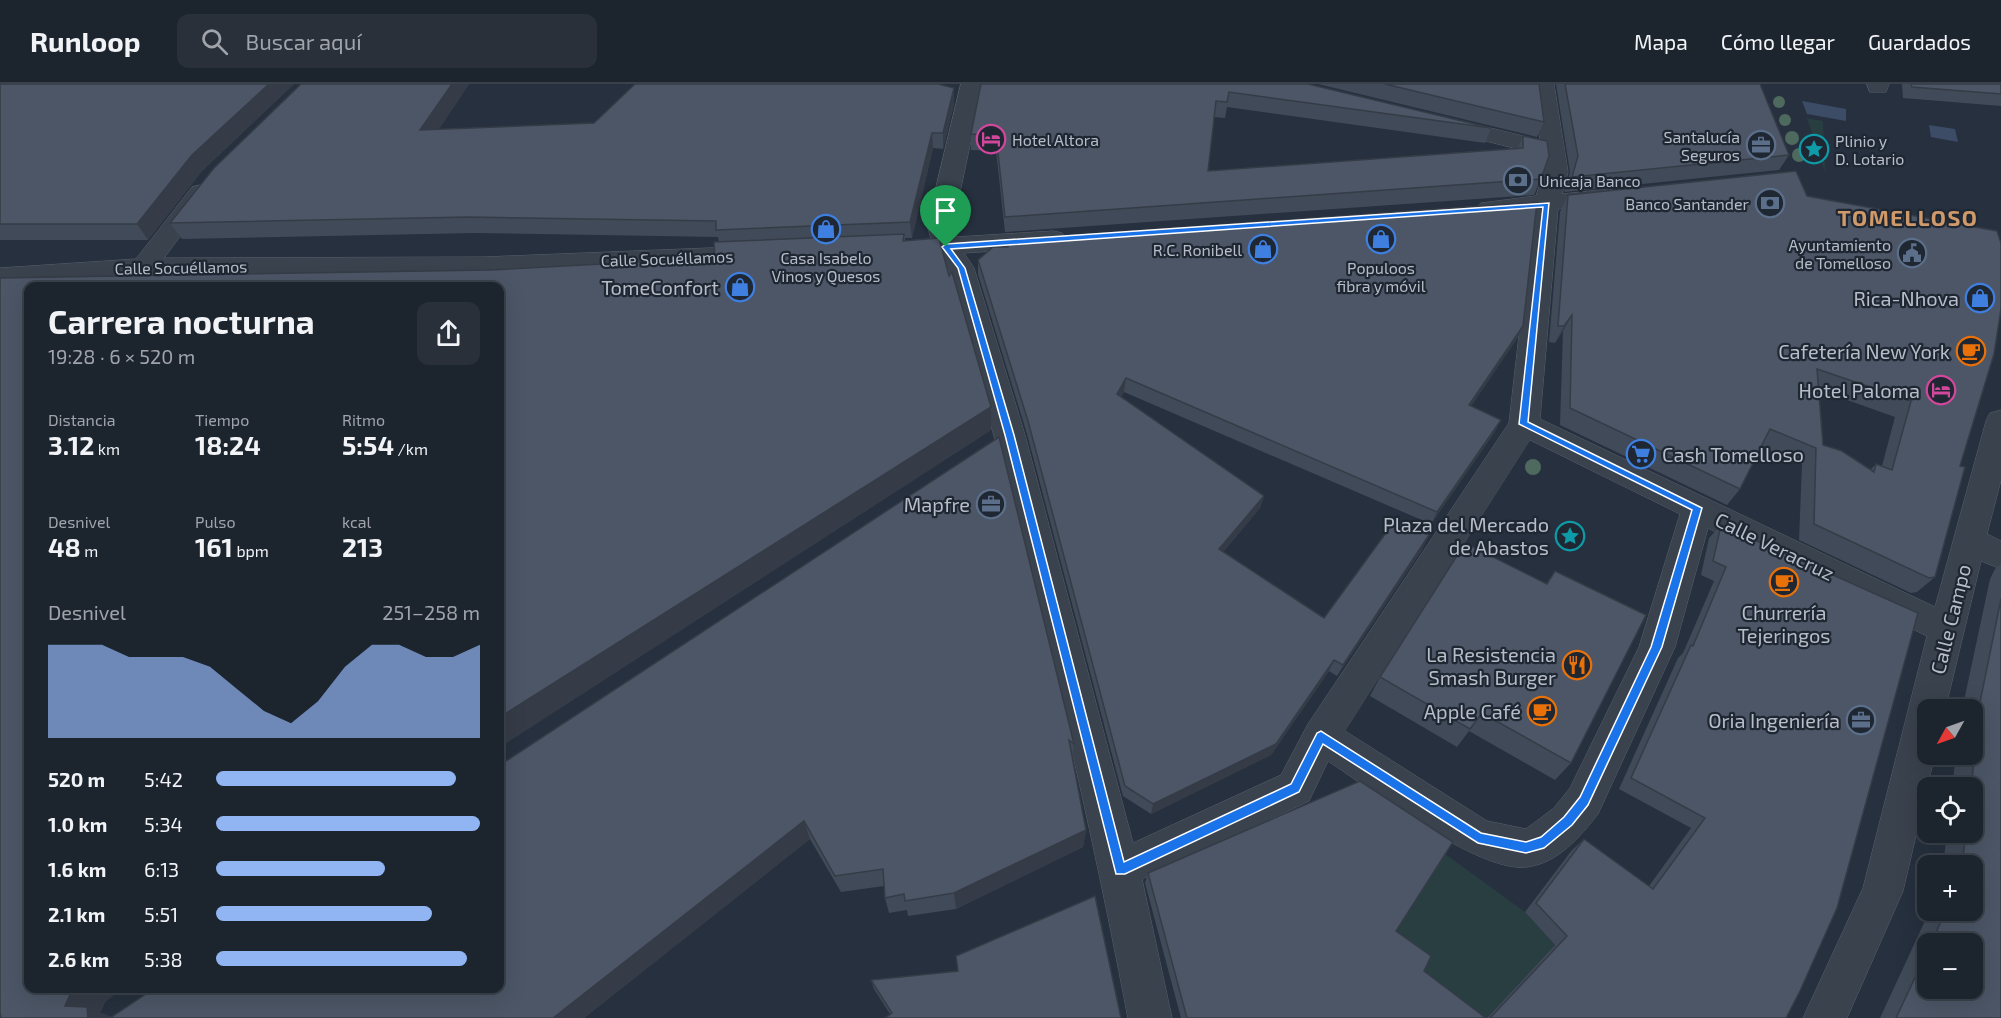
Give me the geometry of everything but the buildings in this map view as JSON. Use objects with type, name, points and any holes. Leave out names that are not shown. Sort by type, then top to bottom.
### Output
[{"type":"street","points":[[1120,869],[1295,788],[1321,736],[1524,424],[1546,204],[1556,172],[1543,84]]},
{"type":"street","points":[[964,91],[940,225],[946,247],[961,268],[1010,435],[1120,869],[1150,1018]]},
{"type":"street","points":[[1425,120],[1554,151]]},
{"type":"street","points":[[144,267],[213,177]]},
{"type":"street","points":[[1464,210],[1629,195]]},
{"type":"street","points":[[875,250],[1077,237]]},
{"type":"street","name":"Calle Socuéllamos","points":[[6,274],[144,267],[484,265],[780,253]]},
{"type":"street","points":[[0,298],[6,274]]},
{"type":"street","name":"Calle Campo","points":[[1825,1018],[1883,891],[1946,629],[1986,548],[2001,421]]},
{"type":"street","name":"Calle Veracruz","points":[[1524,424],[1946,629]]},
{"type":"street","points":[[980,455],[1010,435]]},
{"type":"street","points":[[1321,736],[1478,838],[1526,848],[1544,842],[1568,821],[1584,801],[1657,647],[1697,508]]},
{"type":"green space","points":[[1807,118],[1823,121],[1825,172]]},
{"type":"green space","points":[[1444,853],[1525,912],[1555,945],[1487,1018],[1466,1018],[1388,940]]},
{"type":"water","points":[[1802,101],[1846,109],[1846,121],[1807,114]]},
{"type":"water","points":[[1929,125],[1955,129],[1958,142],[1931,137]]},
{"type":"place","name":"Hotel Altora","points":[[991,139]]},
{"type":"place","name":"Santalucía Seguros","points":[[1761,145]]},
{"type":"place","name":"Plinio y D. Lotario","points":[[1814,149]]},
{"type":"place","name":"Unicaja Banco","points":[[1518,180]]},
{"type":"place","name":"Banco Santander","points":[[1770,203]]},
{"type":"place","name":"Casa Isabelo Vinos y Quesos","points":[[826,229]]},
{"type":"place","name":"Populoos fibra y móvil","points":[[1381,239]]},
{"type":"place","name":"R.C. Ronibell","points":[[1263,249]]},
{"type":"place","name":"Ayuntamiento de Tomelloso","points":[[1912,253]]},
{"type":"place","name":"TomeConfort","points":[[740,287]]},
{"type":"place","name":"Rica-Nhova","points":[[1980,298]]},
{"type":"place","name":"Cafetería New York","points":[[1971,351]]},
{"type":"place","name":"Hotel Paloma","points":[[1941,390]]},
{"type":"place","name":"Cash Tomelloso","points":[[1641,454]]},
{"type":"place","name":"Mapfre","points":[[991,504]]},
{"type":"place","name":"Plaza del Mercado de Abastos","points":[[1570,536]]},
{"type":"place","name":"Churrería Tejeringos","points":[[1784,582]]},
{"type":"place","name":"La Resistencia Smash Burger","points":[[1577,665]]},
{"type":"place","name":"Apple Café","points":[[1542,711]]},
{"type":"place","name":"Oria Ingeniería","points":[[1861,720]]},
{"type":"district","name":"TOMELLOSO","points":[[1908,217]]},
{"type":"route","points":[[1546,204],[1524,424],[1697,508],[1657,647],[1584,801],[1568,821],[1544,842],[1526,848],[1478,838],[1321,736],[1295,788],[1120,869],[1010,435],[961,268],[946,247],[1546,204]]}]
